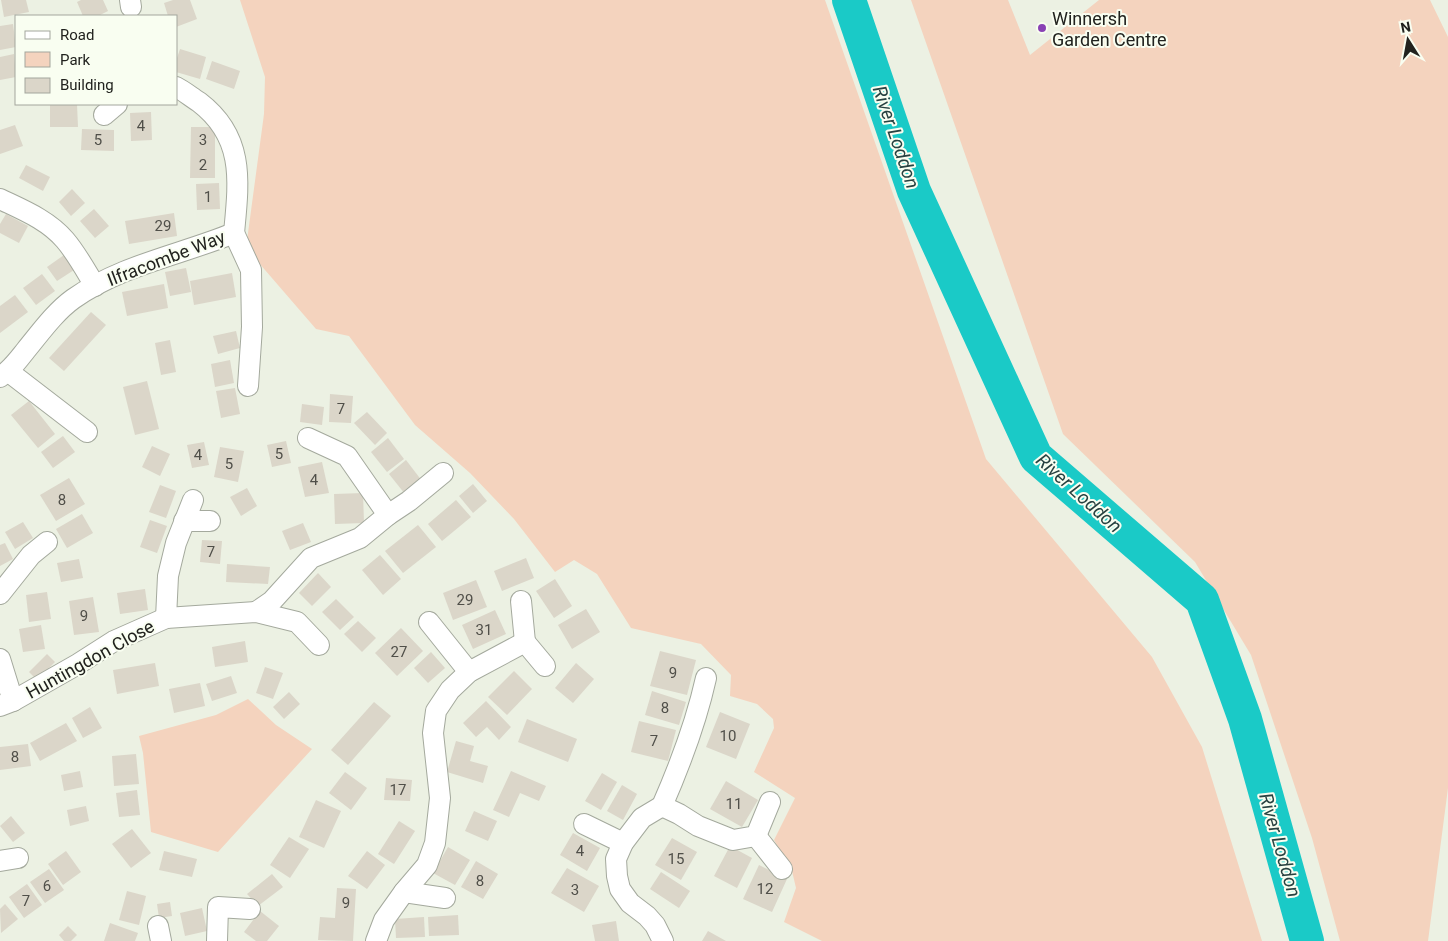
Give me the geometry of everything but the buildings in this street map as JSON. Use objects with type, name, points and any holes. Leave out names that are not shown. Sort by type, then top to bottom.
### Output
[{"type":"street","points":[[178,88],[210,111],[225,129],[234,152],[237,172],[237,203],[234,233]]},
{"type":"street","points":[[0,199],[26,211],[48,225],[65,240],[95,286]]},
{"type":"street","name":"Ilfracombe Way","points":[[87,432],[4,374],[71,300],[138,265],[209,243],[234,233],[251,270],[252,327],[248,386]]},
{"type":"street","points":[[308,438],[347,456],[388,515]]},
{"type":"street","points":[[256,612],[272,601],[310,558],[360,538],[388,515],[410,501],[443,472]]},
{"type":"street","points":[[166,618],[168,576],[176,543],[193,500]]},
{"type":"street","points":[[184,521],[210,521]]},
{"type":"street","points":[[0,594],[31,555],[47,542]]},
{"type":"street","points":[[521,601],[525,642],[545,666]]},
{"type":"street","name":"Huntingdon Close","points":[[7,703],[78,664],[114,641],[166,618],[256,612],[297,622],[319,646]]},
{"type":"street","points":[[429,622],[469,672]]},
{"type":"street","points":[[376,941],[384,920],[427,865],[435,843],[440,798],[433,733],[436,711],[450,690],[469,672],[525,642]]},
{"type":"street","points":[[0,659],[7,703]]},
{"type":"street","points":[[663,941],[655,925],[630,903],[620,888],[616,859],[622,843],[642,818],[662,806],[678,769],[698,710],[706,678]]},
{"type":"street","points":[[756,836],[770,802]]},
{"type":"street","points":[[662,806],[680,814],[698,826],[733,840],[756,836]]},
{"type":"street","points":[[584,824],[622,843]]},
{"type":"street","points":[[756,836],[782,869]]},
{"type":"street","points":[[404,892],[446,898]]},
{"type":"street","points":[[217,941],[218,907],[250,909]]},
{"type":"green space","points":[[240,0],[825,0],[986,459],[1152,657],[1202,747],[1262,941],[822,941],[784,922],[796,888],[792,871],[774,840],[795,798],[754,772],[774,728],[773,719],[757,704],[730,696],[731,675],[701,644],[631,628],[597,574],[574,560],[555,572],[514,519],[470,473],[415,425],[349,336],[316,329],[246,248],[264,114],[265,77]]},
{"type":"green space","points":[[911,0],[1008,0],[1030,55],[1099,0],[1430,0],[1448,37],[1448,788],[1428,941],[1340,941],[1312,838],[1251,655],[1195,562],[1063,434]]},
{"type":"green space","points":[[248,699],[276,725],[312,749],[218,852],[151,832],[143,753],[139,736],[216,715]]},
{"type":"waterway","name":"River Loddon","points":[[849,0],[914,191],[1036,457],[1202,600],[1245,719],[1307,941]]},
{"type":"place","name":"Winnersh Garden Centre","points":[[1042,28]]}]
